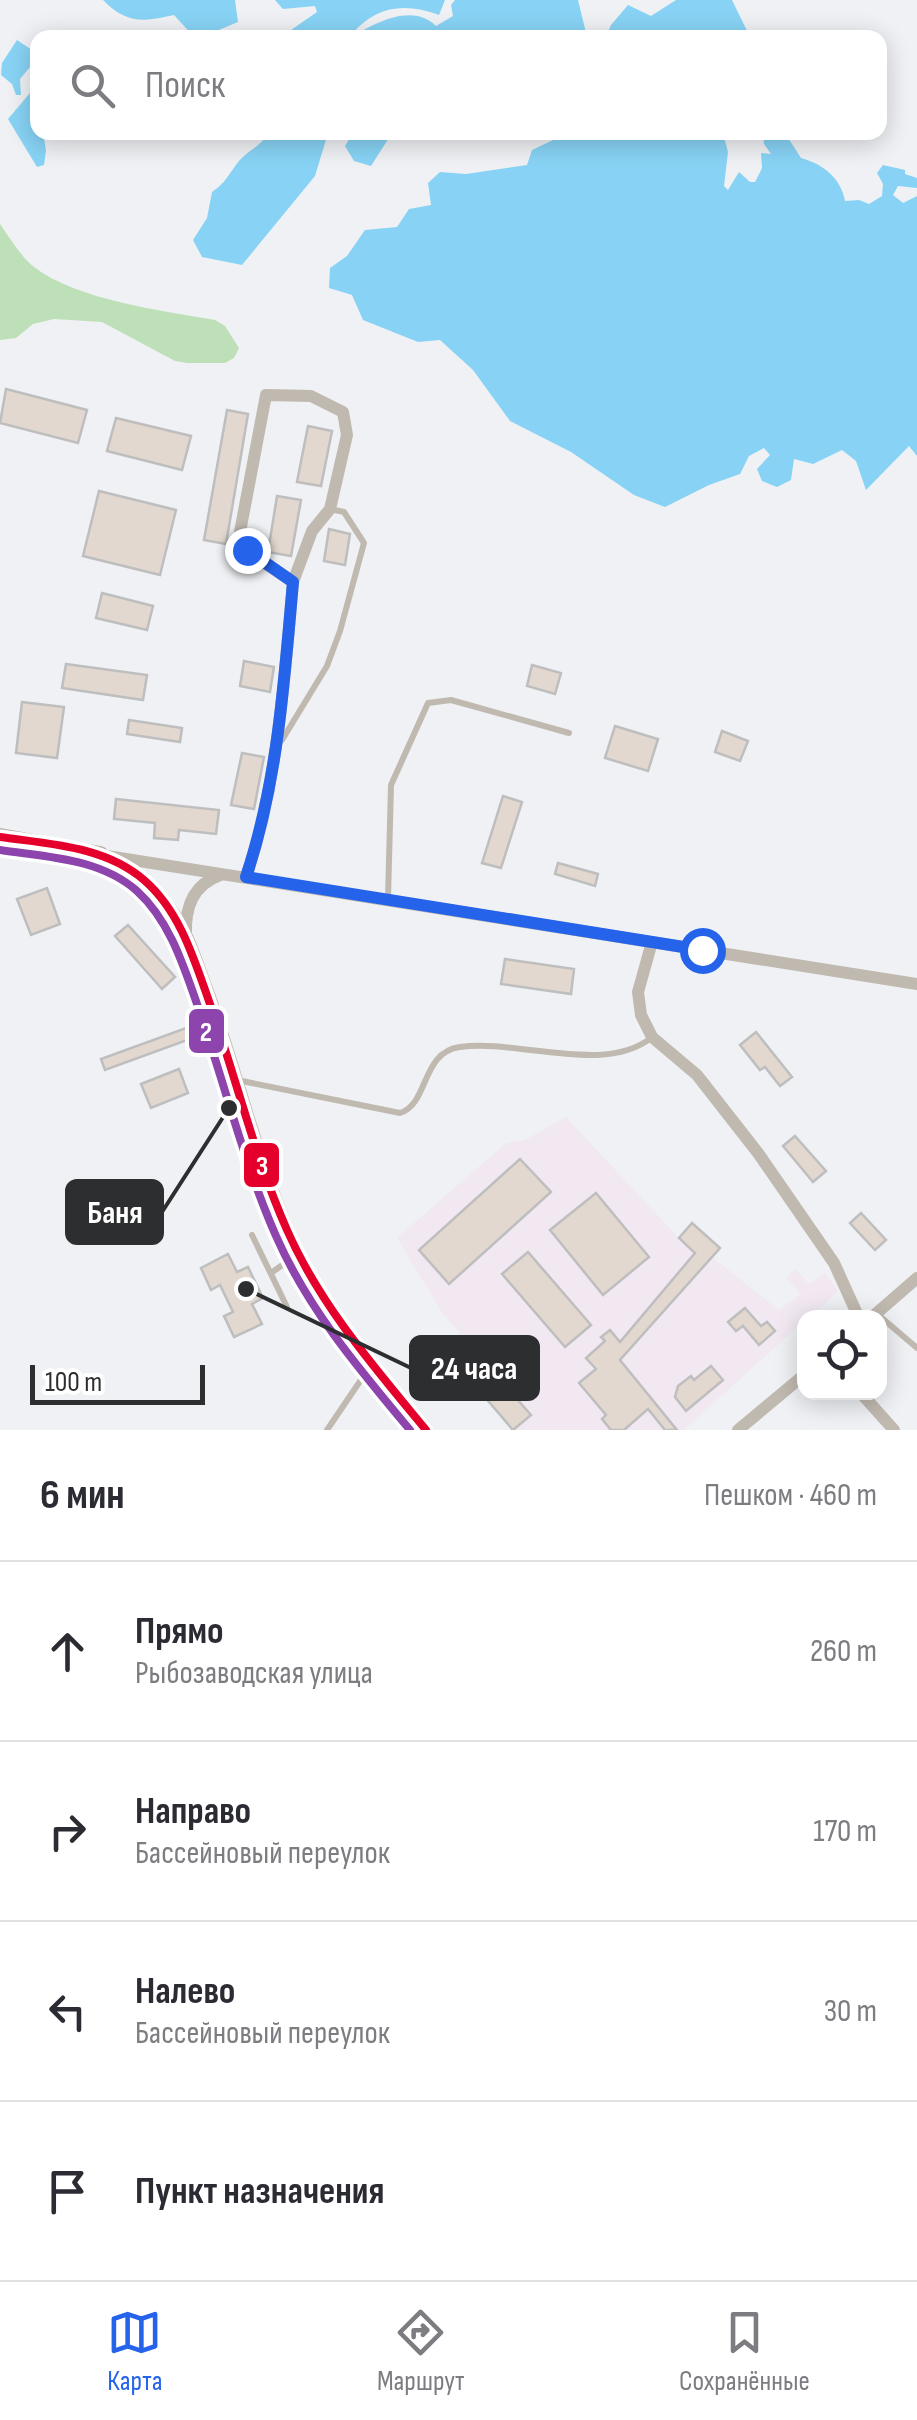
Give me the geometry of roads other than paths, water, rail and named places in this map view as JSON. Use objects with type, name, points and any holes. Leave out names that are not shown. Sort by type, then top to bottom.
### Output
[{"type":"main road","points":[[0,837],[100,855]]},
{"type":"street","points":[[246,877],[259,837],[278,745],[293,582],[312,531],[330,509],[347,435],[343,412],[310,396],[266,395],[240,532],[247,550],[293,582]]},
{"type":"street","points":[[100,855],[917,984]]},
{"type":"street","points":[[100,855],[142,876],[173,912],[186,936],[298,1254],[337,1321],[426,1430]]},
{"type":"street","points":[[186,936],[185,917],[198,886],[224,873]]},
{"type":"street","points":[[652,942],[638,992],[641,1015],[652,1037],[697,1075],[758,1153],[834,1263],[855,1310]]},
{"type":"street","points":[[880,1310],[917,1278]]},
{"type":"street","points":[[738,1430],[797,1381]]},
{"type":"street","points":[[867,1400],[894,1430]]},
{"type":"lane","points":[[278,745],[326,666],[340,631],[364,542],[344,512],[330,509]]},
{"type":"lane","points":[[388,900],[391,785],[428,703],[452,700],[569,733]]},
{"type":"lane","points":[[237,1080],[400,1112],[413,1104],[438,1057],[456,1047],[601,1054],[636,1049],[652,1037]]},
{"type":"lane","points":[[252,1235],[286,1307]]},
{"type":"lane","points":[[271,1273],[298,1254]]},
{"type":"lane","points":[[887,1325],[917,1348]]},
{"type":"lane","points":[[327,1430],[372,1364]]},
{"type":"water","points":[[103,0],[235,0],[238,22],[219,30],[188,30],[174,15],[136,19]]},
{"type":"water","points":[[275,0],[445,0],[439,15],[391,9],[380,12],[356,30],[291,30],[317,12],[315,6],[283,9]]},
{"type":"water","points":[[455,0],[578,0],[585,30],[364,30],[406,15],[427,19],[436,26],[453,16],[451,5]]},
{"type":"water","points":[[676,0],[732,0],[747,30],[609,30],[628,5],[651,16]]},
{"type":"water","points":[[17,40],[30,49],[30,67],[20,79],[21,95],[16,95],[12,84],[1,75],[2,63]]},
{"type":"water","points":[[30,93],[30,140],[44,140],[44,165],[37,167],[8,119]]},
{"type":"water","points":[[326,140],[315,176],[242,265],[202,257],[193,240],[207,218],[212,192],[262,141]]},
{"type":"water","points":[[348,140],[388,140],[371,166],[354,161],[345,146]]},
{"type":"water","points":[[553,140],[725,140],[728,152],[724,186],[728,190],[739,172],[755,182],[762,168],[761,153],[771,154],[764,140],[789,140],[801,158],[824,168],[835,179],[845,201],[869,204],[882,196],[883,184],[877,173],[883,165],[905,170],[905,174],[917,178],[917,188],[898,186],[893,195],[903,203],[917,196],[917,456],[909,446],[866,490],[856,461],[842,450],[813,464],[794,459],[791,480],[777,487],[762,481],[757,469],[770,455],[764,448],[749,456],[740,474],[665,507],[634,495],[571,452],[510,421],[473,370],[440,340],[418,342],[363,320],[352,295],[329,288],[330,268],[347,256],[365,230],[397,227],[409,209],[431,205],[428,183],[440,172],[466,174],[527,165],[532,150]]},
{"type":"place","name":"Баня","points":[[229,1108]]},
{"type":"place","name":"24 часа","points":[[246,1289]]}]
